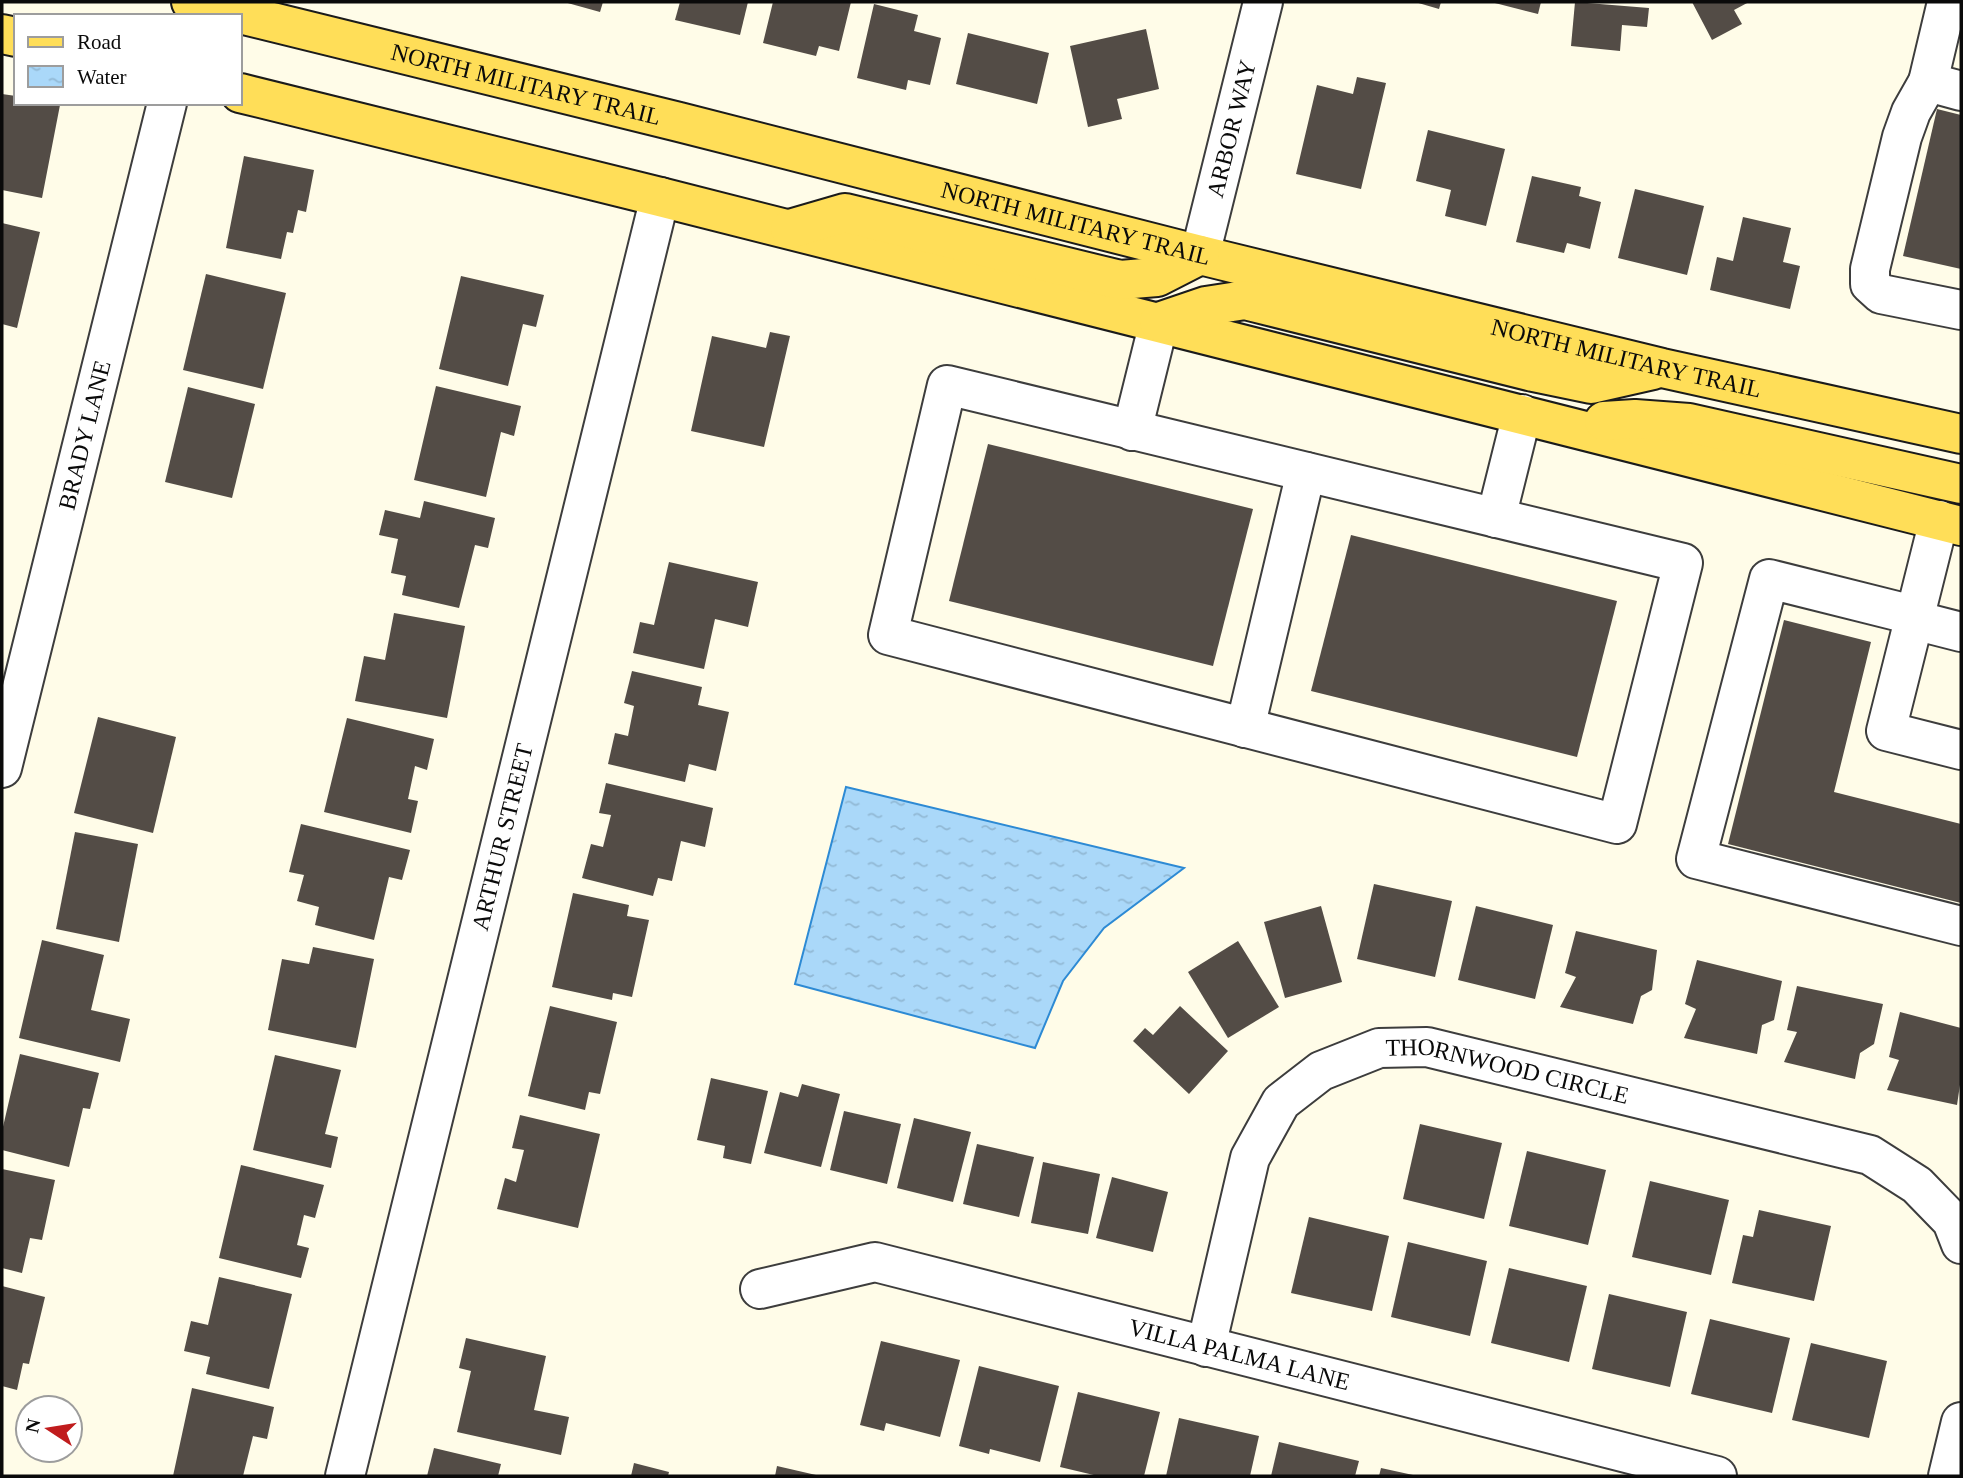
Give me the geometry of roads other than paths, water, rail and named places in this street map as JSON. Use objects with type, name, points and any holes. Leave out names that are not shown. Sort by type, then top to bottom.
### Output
[{"type":"main road","name":"NORTH MILITARY TRAIL","points":[[192,2],[241,14]]},
{"type":"main road","name":"NORTH MILITARY TRAIL","points":[[242,14],[679,122],[1200,256],[1662,368],[1961,434]]},
{"type":"main road","points":[[242,93],[1950,523]]},
{"type":"main road","points":[[788,229],[845,213],[1121,280],[1157,277],[1200,256]]},
{"type":"main road","points":[[1159,322],[1206,306],[1245,300],[1520,369],[1591,384],[1662,368]]},
{"type":"main road","points":[[1560,424],[1635,419],[1689,423],[1961,484]]},
{"type":"street","name":"ARBOR WAY","points":[[1200,256],[1263,2]]},
{"type":"street","points":[[1947,2],[1944,87],[1911,112],[1902,137],[1870,270],[1870,284],[1881,294],[1961,310]]},
{"type":"street","name":"BRADY LANE","points":[[2,768],[167,105]]},
{"type":"street","name":"ARTHUR STREET","points":[[345,1476],[660,197]]},
{"type":"street","points":[[1132,431],[1159,322]]},
{"type":"street","points":[[947,385],[1132,431],[1684,563],[1616,824],[888,635],[947,385]]},
{"type":"street","points":[[1496,518],[1522,414]]},
{"type":"street","points":[[1245,728],[1306,472]]},
{"type":"street","points":[[1950,523],[1914,620],[1886,731],[1961,750]]},
{"type":"street","points":[[1961,632],[1914,620],[1901,612],[1769,579],[1696,859],[1961,926]]},
{"type":"street","name":"THORNWOOD CIRCLE","points":[[1206,1348],[1250,1158],[1281,1102],[1321,1071],[1379,1048],[1427,1047],[1870,1155],[1917,1185],[1952,1221],[1961,1244]]},
{"type":"street","name":"VILLA PALMA LANE","points":[[760,1289],[875,1262],[1717,1476]]},
{"type":"street","points":[[1948,1476],[1961,1422]]},
{"type":"water","points":[[846,787],[1184,868],[1104,928],[1063,981],[1035,1048],[795,984]]}]
